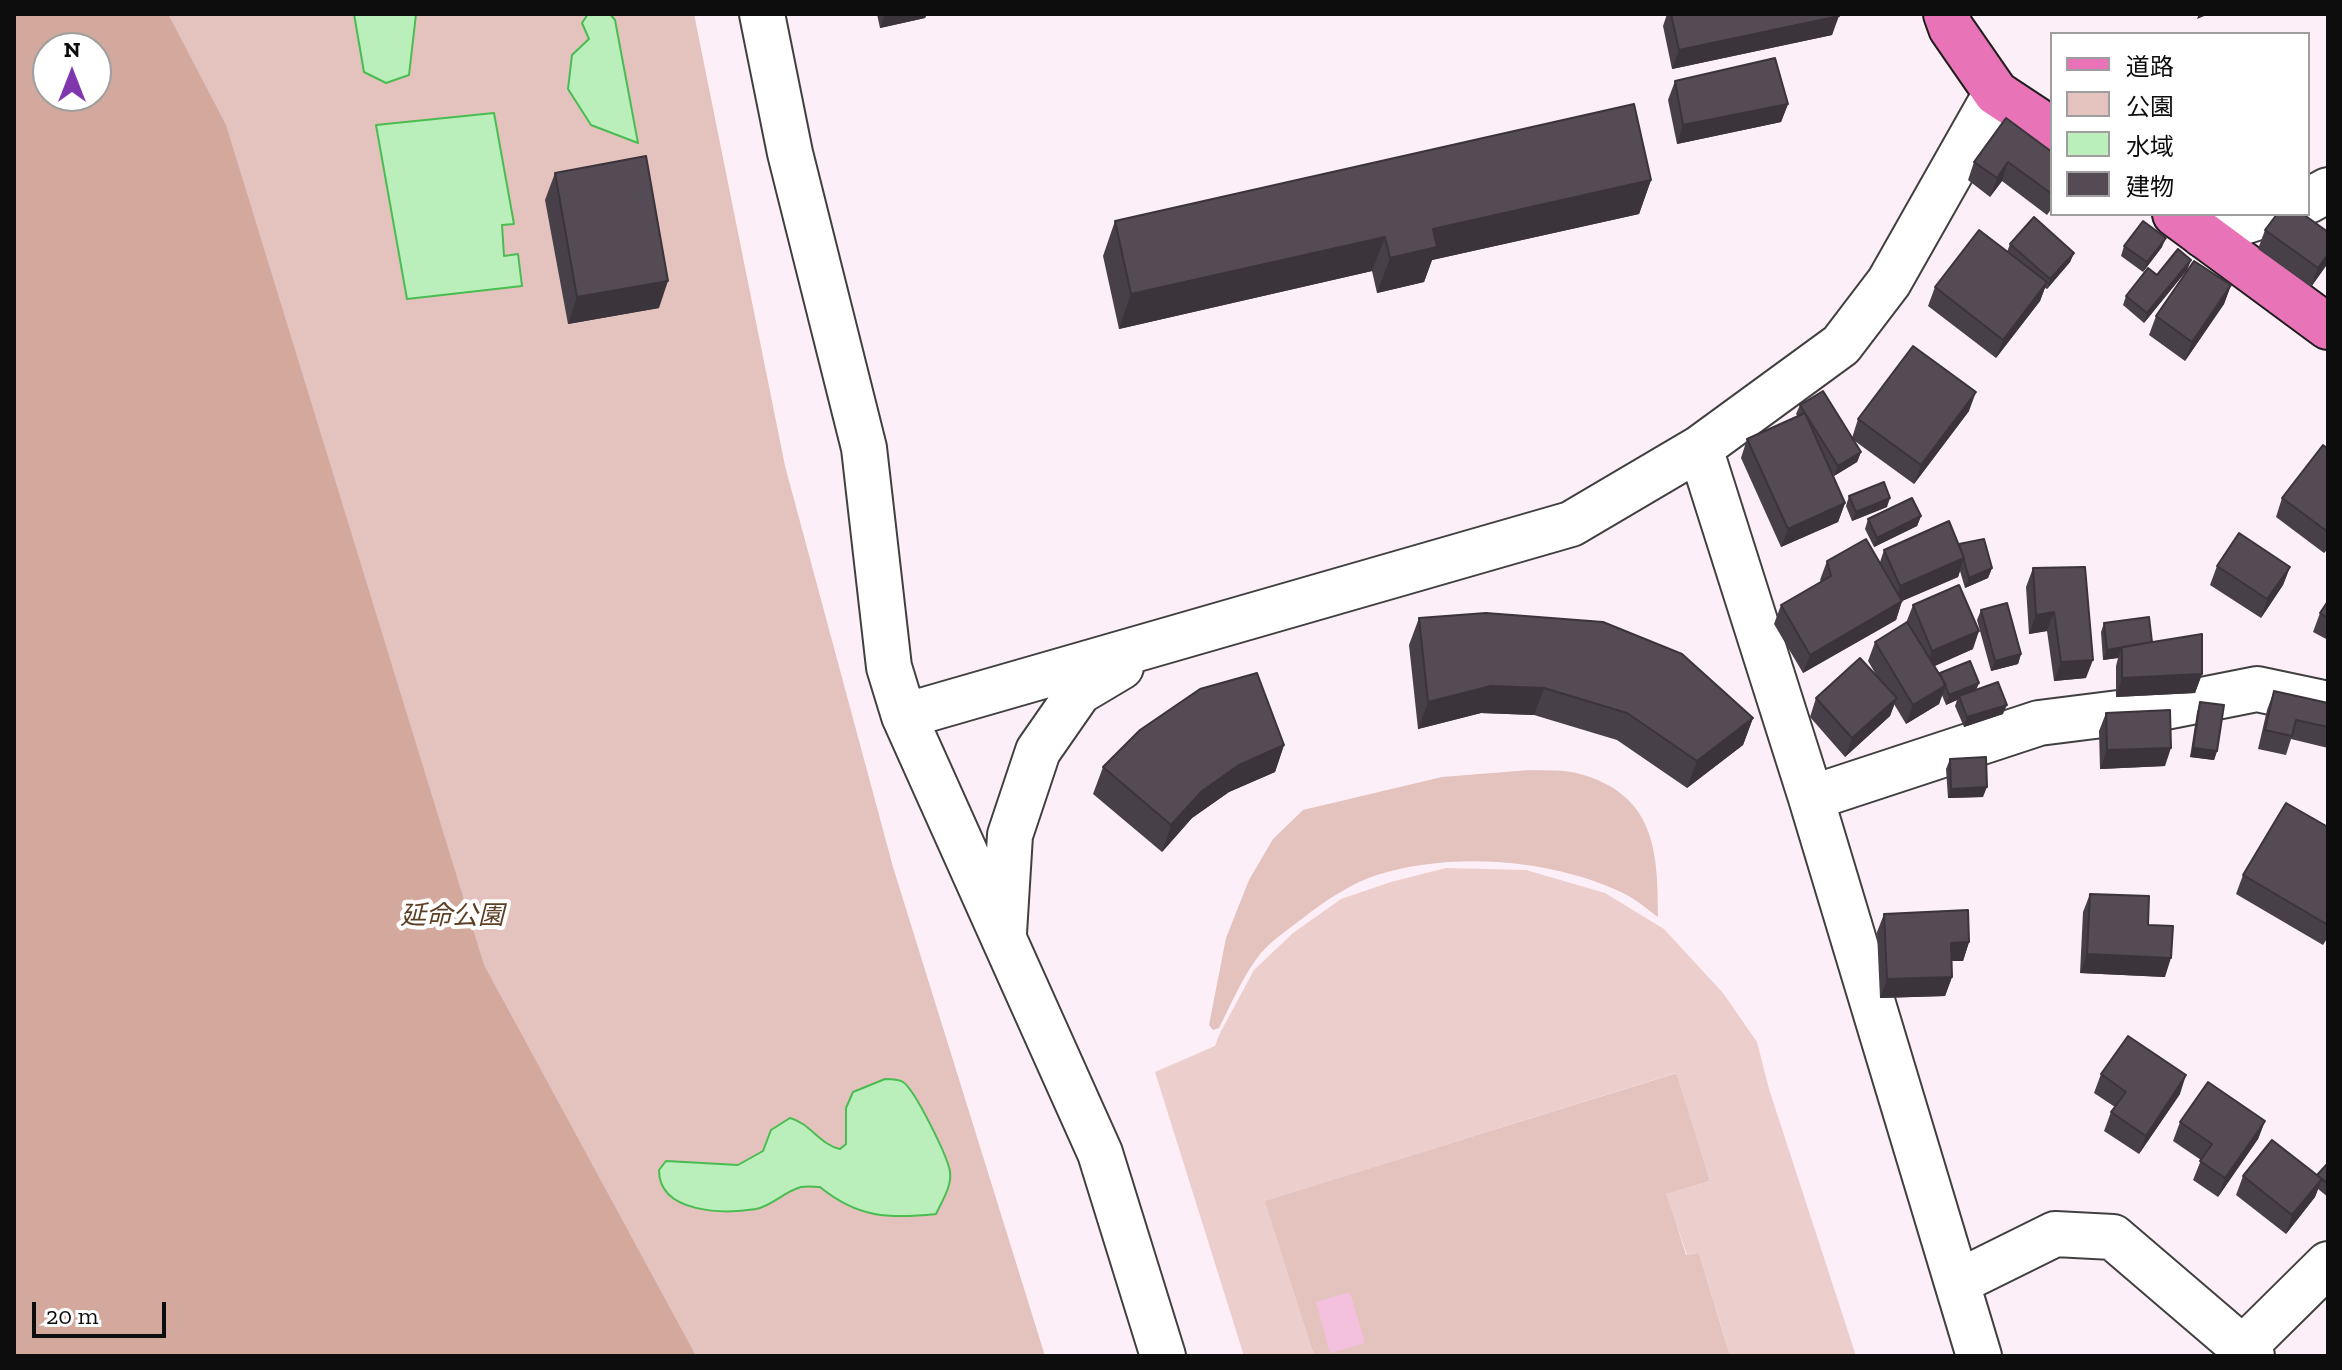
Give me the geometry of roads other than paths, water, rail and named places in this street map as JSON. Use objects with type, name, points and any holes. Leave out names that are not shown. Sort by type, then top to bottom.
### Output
[{"type":"main road","points":[[1946,14],[1951,28],[1996,93],[2050,129]]},
{"type":"main road","points":[[2189,224],[2328,327]]},
{"type":"street","points":[[762,14],[790,153],[864,448],[889,667],[904,716],[1100,1153],[1163,1356]]},
{"type":"street","points":[[904,716],[1571,524],[1700,448],[1841,345],[1889,282],[1996,93]]},
{"type":"street","points":[[2310,200],[2328,190]]},
{"type":"street","points":[[2189,224],[2252,216]]},
{"type":"street","points":[[1700,448],[1811,798],[1979,1356]]},
{"type":"street","points":[[1004,938],[1010,835],[1038,751],[1079,692],[1164,641]]},
{"type":"street","points":[[1811,798],[2039,723],[2166,707],[2257,689],[2328,704]]},
{"type":"street","points":[[1958,1282],[2055,1234],[2113,1237],[2247,1352],[2328,1264]]},
{"type":"water","points":[[354,14],[416,14],[409,75],[386,83],[364,72]]},
{"type":"water","points":[[588,14],[610,14],[615,20],[638,143],[591,125],[568,89],[572,55],[589,39],[582,23]]},
{"type":"water","points":[[494,113],[514,224],[502,225],[504,256],[518,254],[522,286],[407,299],[376,125]]},
{"type":"water","points":[[885,1079],[901,1081],[908,1088],[944,1153],[950,1183],[936,1214],[875,1214],[848,1205],[820,1187],[795,1189],[756,1209],[712,1210],[682,1203],[662,1185],[659,1170],[666,1161],[738,1165],[763,1151],[771,1130],[790,1118],[840,1149],[846,1144],[846,1108],[853,1092]]},
{"type":"park label","name":"延命公園","points":[[452,917]]}]
